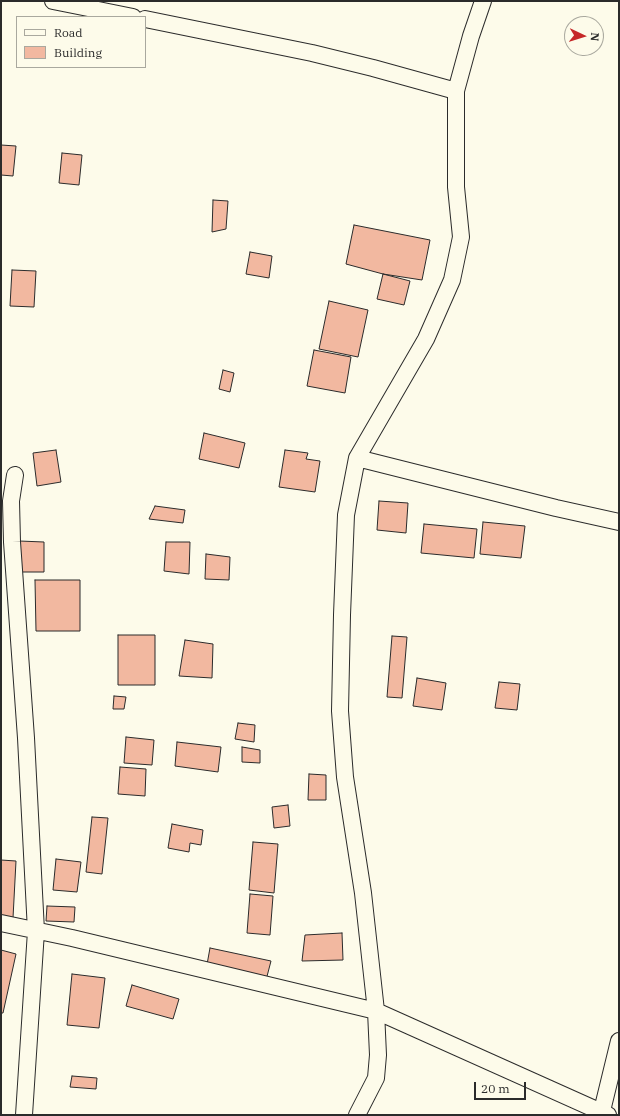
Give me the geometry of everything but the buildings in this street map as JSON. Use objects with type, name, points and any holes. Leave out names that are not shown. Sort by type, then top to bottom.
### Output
[{"type":"street","points":[[53,1],[128,16]]},
{"type":"street","points":[[357,1115],[376,1078],[378,1055],[376,1011],[363,893],[345,777],[340,711],[346,515],[357,458],[426,339],[452,280],[462,237],[456,187],[456,91],[471,36],[483,1]]},
{"type":"street","points":[[146,20],[312,53],[456,91]]},
{"type":"street","points":[[357,458],[556,508],[619,522]]},
{"type":"street","points":[[15,475],[11,501],[12,542],[26,738],[36,931],[24,1115]]},
{"type":"street","points":[[1,923],[72,938],[376,1011],[603,1114],[619,1041]]}]
